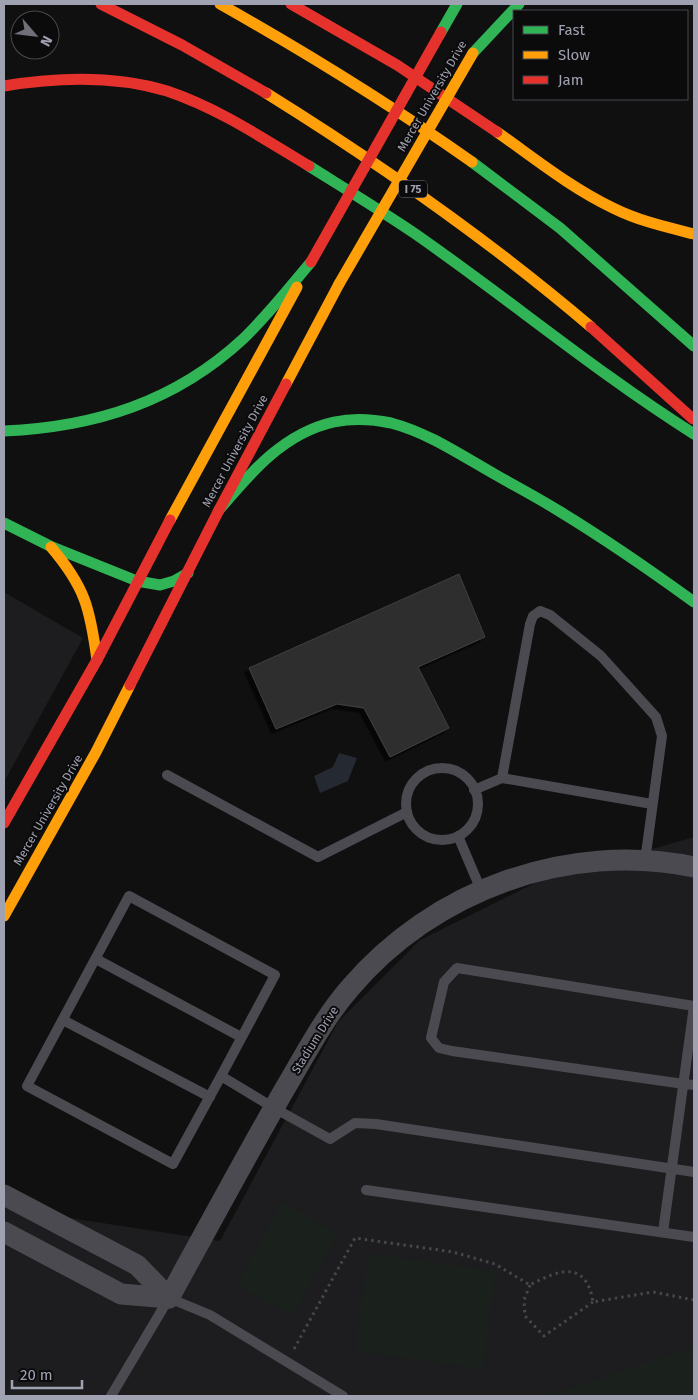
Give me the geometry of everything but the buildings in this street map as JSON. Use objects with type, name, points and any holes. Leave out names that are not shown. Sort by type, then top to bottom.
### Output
[{"type":"main road","name":"I 75","points":[[100,4],[159,32],[256,87],[332,133],[428,200],[588,323],[694,420]]},
{"type":"main road","points":[[220,4],[290,43],[415,122],[514,192],[601,262],[694,346]]},
{"type":"main road","points":[[291,4],[397,65],[477,118],[582,192],[623,213],[650,223],[694,234]]},
{"type":"main road","name":"Mercer University Drive","points":[[4,823],[97,660],[137,581],[311,262],[457,4]]},
{"type":"main road","points":[[473,53],[513,10]]},
{"type":"main road","name":"Mercer University Drive","points":[[4,916],[96,752],[219,510],[339,284],[495,12]]},
{"type":"main road","points":[[4,86],[36,80],[77,78],[112,80],[148,86],[182,97],[211,110],[310,167],[414,234],[629,392],[694,434]]},
{"type":"main road","points":[[4,431],[65,427],[104,418],[151,401],[189,379],[232,348],[273,306],[311,262]]},
{"type":"main road","points":[[219,510],[252,471],[276,448],[300,434],[326,424],[352,419],[376,420],[400,426],[450,448],[566,515],[694,602]]},
{"type":"main road","points":[[4,523],[50,546],[137,581],[160,585],[174,581],[188,573]]},
{"type":"main road","points":[[50,546],[69,568],[82,591],[94,636],[97,660]]},
{"type":"street","name":"Stadium Drive","points":[[169,1298],[325,1020],[351,987],[377,960],[411,931],[444,909],[481,890],[513,877],[543,869],[625,860],[694,867]]},
{"type":"street","points":[[4,1195],[137,1265],[169,1298]]},
{"type":"street","points":[[4,1232],[121,1294],[169,1298]]},
{"type":"lane","points":[[502,778],[530,624],[533,616],[540,611],[550,615],[600,656],[656,717],[662,736],[645,862]]},
{"type":"lane","points":[[439,768],[451,769],[462,773],[474,790],[477,796],[475,818],[468,828],[458,836],[437,840],[425,836],[412,824],[407,812],[406,798],[410,786],[427,771],[439,768]]},
{"type":"lane","points":[[167,775],[318,857],[407,812]]},
{"type":"lane","points":[[474,790],[502,778],[652,804]]},
{"type":"lane","points":[[458,836],[481,890]]},
{"type":"lane","points":[[130,896],[275,975],[173,1164],[27,1086],[63,1020],[130,896]]},
{"type":"lane","points":[[96,959],[242,1037]]},
{"type":"lane","points":[[663,1232],[672,1168],[689,1084],[694,1006],[457,968],[444,982],[431,1038],[439,1048],[689,1084]]},
{"type":"lane","points":[[63,1020],[210,1097]]},
{"type":"lane","points":[[221,1076],[330,1139],[355,1123],[376,1124],[694,1172]]},
{"type":"lane","points":[[366,1190],[694,1237]]},
{"type":"lane","points":[[111,1396],[169,1298],[210,1315],[343,1396]]},
{"type":"path","points":[[287,1362],[355,1238],[454,1252],[495,1264],[530,1285]]},
{"type":"path","points":[[593,1302],[590,1287],[582,1277],[569,1271],[553,1273],[530,1285],[524,1300],[525,1316],[544,1336],[593,1302],[653,1292],[694,1300]]},
{"type":"shaded area","points":[[4,592],[83,638],[4,782]]},
{"type":"shaded area","points":[[339,753],[357,758],[348,781],[320,793],[314,776],[333,767]]},
{"type":"shaded area","points":[[694,837],[694,1396],[4,1396],[4,1208],[220,1241],[338,1022],[420,940],[535,883]]},
{"type":"shaded area","points":[[282,1202],[338,1233],[293,1316],[237,1286]]},
{"type":"shaded area","points":[[369,1254],[496,1271],[482,1369],[355,1351]]},
{"type":"shaded area","points":[[694,1349],[694,1396],[548,1396],[683,1350]]},
{"type":"traffic: fast","points":[[441,32],[457,4]]},
{"type":"traffic: fast","points":[[513,10],[519,4]]},
{"type":"traffic: fast","points":[[473,53],[513,10]]},
{"type":"traffic: fast","points":[[472,162],[560,228],[694,346]]},
{"type":"traffic: fast","points":[[309,166],[414,233],[587,361],[694,434]]},
{"type":"traffic: fast","points":[[4,431],[70,424],[102,417],[161,395],[217,361],[243,339],[270,311],[311,262]]},
{"type":"traffic: fast","points":[[219,510],[256,468],[299,435],[316,427],[348,420],[362,419],[391,423],[432,439],[551,506],[627,555],[694,602]]},
{"type":"traffic: fast","points":[[4,523],[50,546],[137,581],[160,585],[174,581],[188,573]]},
{"type":"traffic: slow","points":[[220,4],[348,80],[472,162]]},
{"type":"traffic: slow","points":[[339,284],[473,53]]},
{"type":"traffic: slow","points":[[266,93],[351,147],[433,204],[513,264],[591,327]]},
{"type":"traffic: slow","points":[[497,132],[553,172],[597,200],[623,213],[694,234]]},
{"type":"traffic: slow","points":[[286,384],[339,284]]},
{"type":"traffic: slow","points":[[170,520],[297,287]]},
{"type":"traffic: slow","points":[[51,547],[72,574],[84,599],[92,626],[97,660]]},
{"type":"traffic: slow","points":[[4,916],[96,752],[130,685]]},
{"type":"traffic: jam","points":[[101,4],[182,45],[266,93]]},
{"type":"traffic: jam","points":[[291,4],[397,65],[497,132]]},
{"type":"traffic: jam","points":[[311,262],[441,32]]},
{"type":"traffic: jam","points":[[4,86],[65,79],[86,79],[127,82],[167,91],[222,115],[309,166]]},
{"type":"traffic: jam","points":[[591,327],[693,419]]},
{"type":"traffic: jam","points":[[130,685],[219,510],[286,384]]},
{"type":"traffic: jam","points":[[4,823],[97,660],[170,520]]}]
